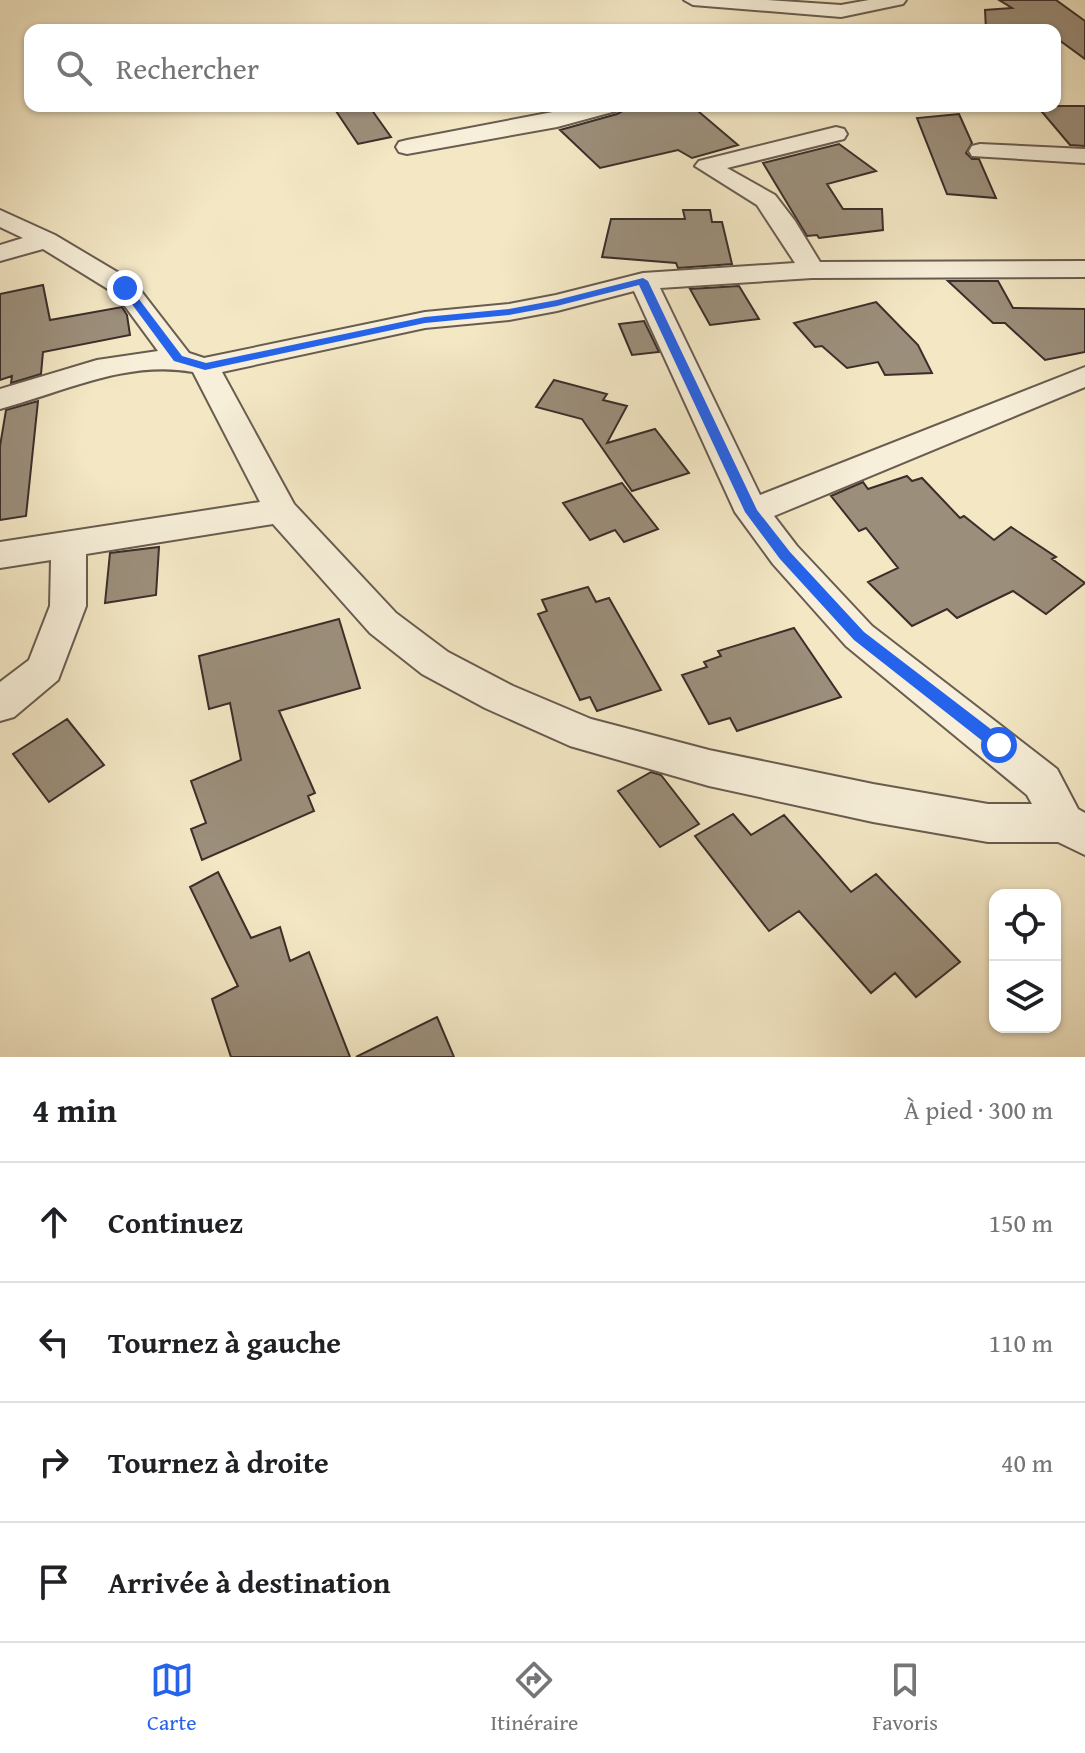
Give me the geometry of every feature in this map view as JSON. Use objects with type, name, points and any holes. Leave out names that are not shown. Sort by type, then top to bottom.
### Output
[{"type":"street","points":[[693,0],[841,11]]},
{"type":"street","points":[[809,24],[841,11],[890,1]]},
{"type":"street","points":[[407,147],[586,112]]},
{"type":"street","points":[[812,270],[783,221],[766,200],[707,166],[836,134]]},
{"type":"street","points":[[980,151],[1085,156]]},
{"type":"street","points":[[0,217],[46,240],[125,288],[192,362],[281,511],[383,623],[435,663],[499,697],[584,734],[709,768],[873,803],[988,823],[1074,829]]},
{"type":"street","points":[[0,253],[46,240]]},
{"type":"street","points":[[0,399],[120,364],[192,362],[425,320],[509,312],[643,281],[812,270],[1085,269]]},
{"type":"street","points":[[643,281],[752,512],[785,555],[859,636],[1042,782],[1074,829]]},
{"type":"street","points":[[752,512],[1085,376]]},
{"type":"street","points":[[0,555],[281,511]]},
{"type":"street","points":[[0,705],[44,669],[68,606],[69,545]]},
{"type":"building","points":[[999,0],[1056,0],[1085,21],[1085,59],[1061,41],[1061,24],[986,24],[985,10],[1012,8]]},
{"type":"building","points":[[1061,106],[1085,106],[1085,146],[1070,145],[1042,112],[1061,112]]},
{"type":"building","points":[[337,112],[373,112],[391,137],[358,144]]},
{"type":"building","points":[[699,112],[738,145],[692,158],[678,150],[600,168],[560,130],[617,114]]},
{"type":"building","points":[[959,114],[972,143],[966,153],[972,159],[979,159],[996,198],[947,194],[917,118]]},
{"type":"building","points":[[839,144],[876,171],[827,184],[843,209],[882,209],[883,230],[819,238],[817,235],[807,236],[763,163]]},
{"type":"building","points":[[683,210],[710,210],[712,222],[722,222],[732,264],[678,268],[676,263],[602,257],[611,219],[685,219]]},
{"type":"building","points":[[948,281],[998,281],[1013,308],[1085,309],[1085,352],[1045,360],[1005,323],[993,323]]},
{"type":"building","points":[[43,285],[50,320],[122,307],[127,315],[130,335],[43,352],[41,374],[11,383],[12,376],[0,380],[0,294]]},
{"type":"building","points":[[739,286],[759,319],[710,325],[690,289]]},
{"type":"building","points":[[876,302],[918,345],[932,373],[885,375],[878,362],[847,368],[822,346],[815,347],[794,323]]},
{"type":"building","points":[[644,321],[659,352],[632,355],[619,324]]},
{"type":"building","points":[[554,380],[607,394],[603,400],[627,406],[607,443],[655,429],[689,473],[632,491],[582,419],[536,407]]},
{"type":"building","points":[[38,401],[26,516],[0,520],[0,446],[6,410]]},
{"type":"building","points":[[907,476],[912,481],[922,478],[960,518],[964,516],[994,540],[1011,527],[1056,557],[1052,559],[1085,583],[1046,614],[1013,591],[957,618],[947,609],[912,626],[868,582],[898,568],[866,528],[859,531],[831,496],[863,482],[868,489]]},
{"type":"building","points":[[622,483],[658,529],[624,542],[615,530],[590,540],[563,503]]},
{"type":"building","points":[[159,547],[156,595],[105,603],[110,553]]},
{"type":"building","points":[[588,587],[596,602],[609,598],[661,690],[597,711],[590,697],[580,700],[538,614],[547,611],[542,600]]},
{"type":"building","points":[[339,619],[360,688],[279,711],[315,793],[308,796],[314,811],[202,860],[191,829],[206,823],[191,781],[241,760],[230,703],[209,709],[199,656]]},
{"type":"building","points":[[794,628],[841,697],[737,731],[730,718],[709,724],[682,675],[707,667],[704,662],[721,656],[718,651]]},
{"type":"building","points":[[67,719],[104,765],[49,802],[13,754]]},
{"type":"building","points":[[651,772],[661,775],[699,824],[660,847],[618,791]]},
{"type":"building","points":[[733,814],[751,835],[784,815],[851,892],[876,874],[960,962],[916,997],[895,973],[871,993],[799,911],[769,931],[695,836]]},
{"type":"building","points":[[218,872],[251,938],[280,927],[290,961],[309,952],[350,1057],[231,1057],[212,999],[238,986],[190,887]]},
{"type":"building","points":[[437,1017],[454,1057],[356,1057]]},
{"type":"route","points":[[125,288],[178,358],[205,367],[425,320],[509,312],[557,303],[643,281],[752,512],[785,555],[859,636],[999,745]]}]
